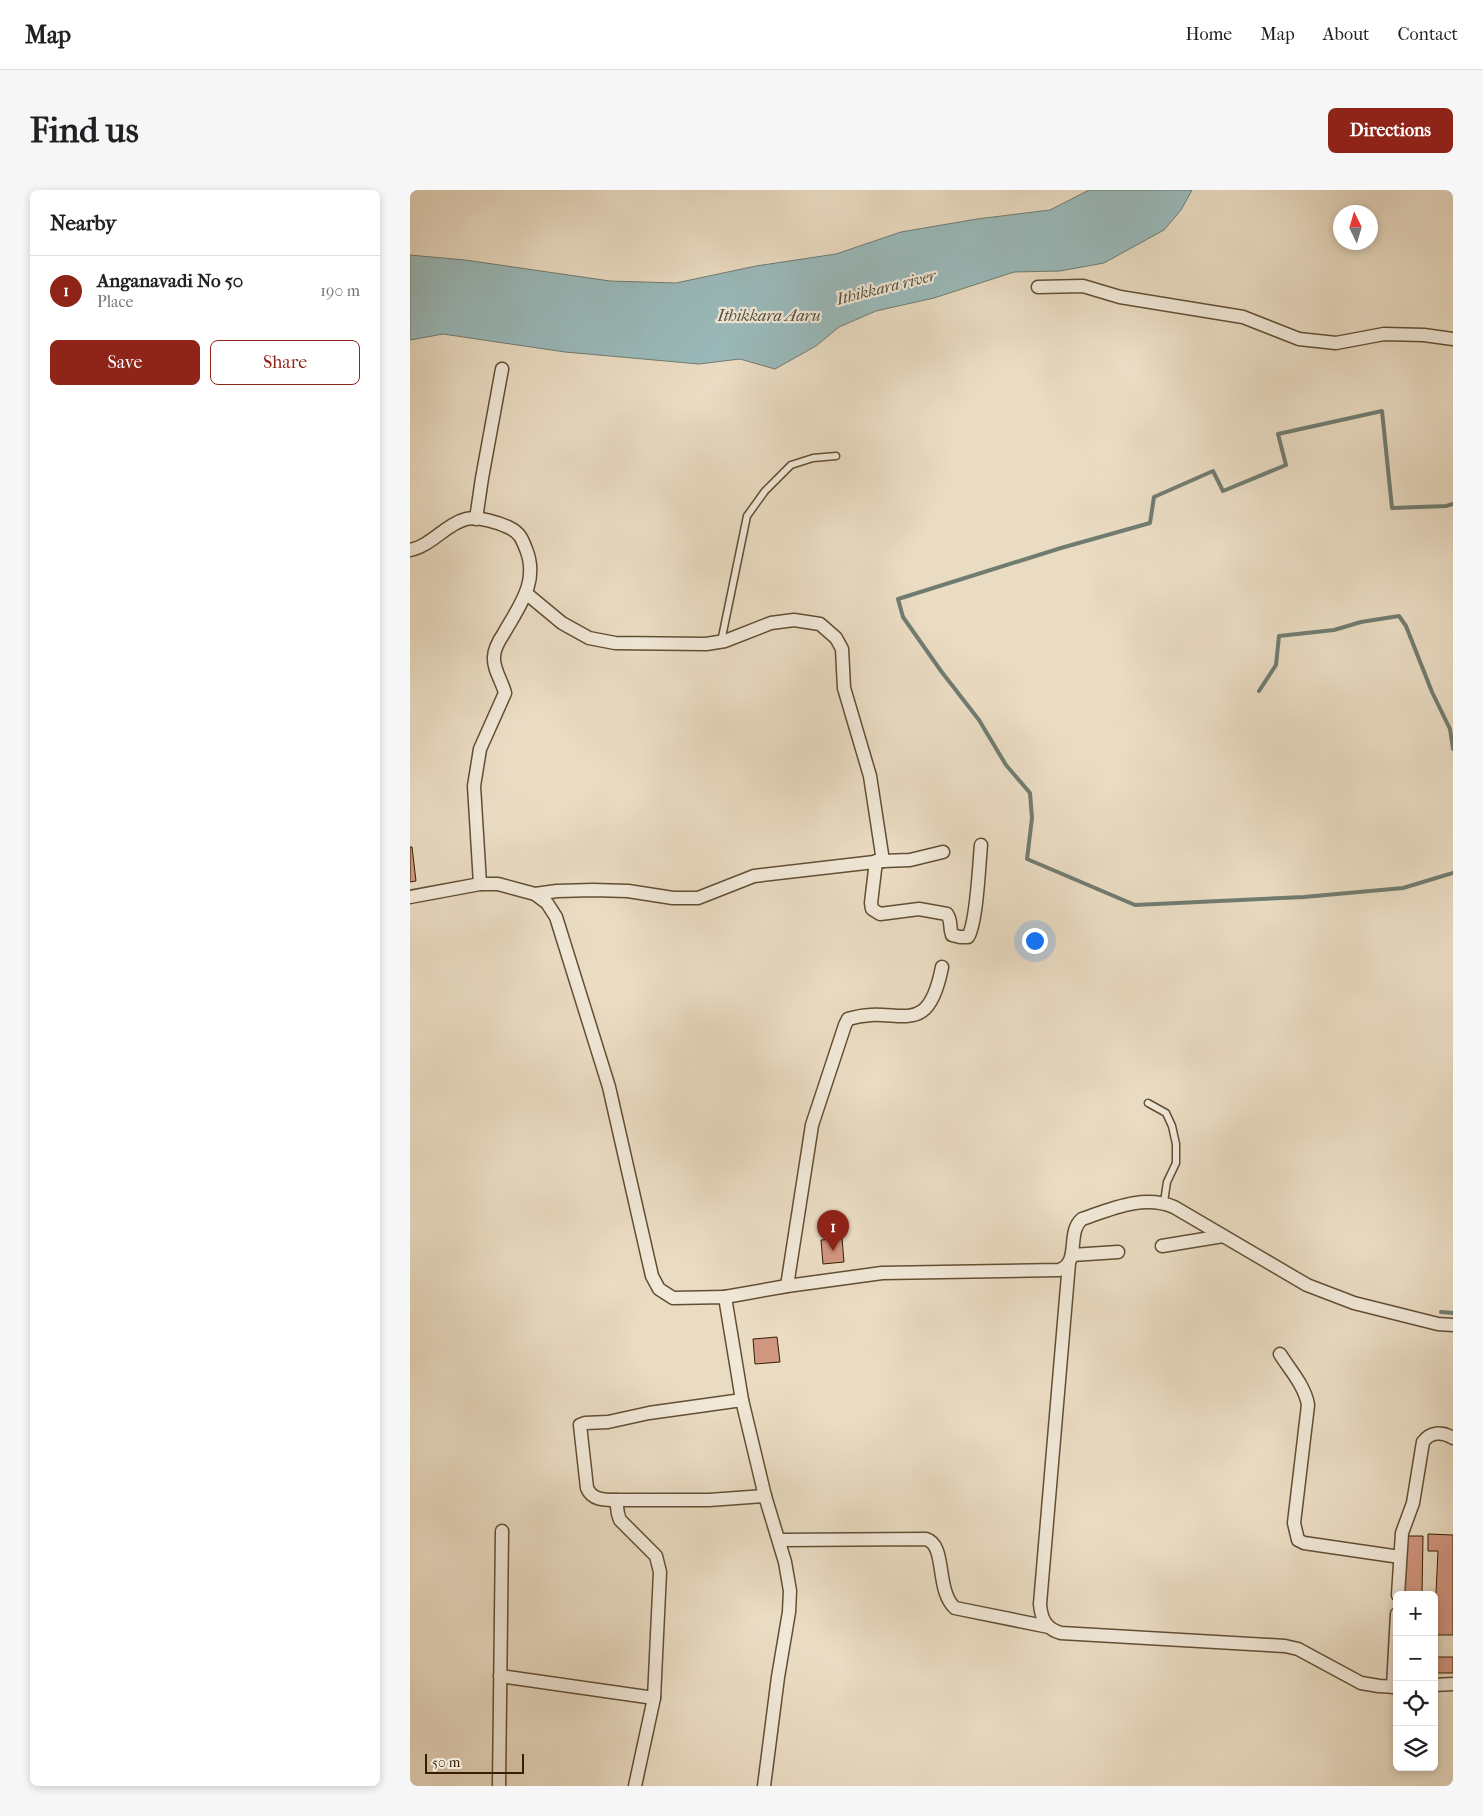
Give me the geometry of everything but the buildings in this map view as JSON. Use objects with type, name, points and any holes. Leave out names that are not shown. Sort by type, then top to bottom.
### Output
[{"type":"street","points":[[1038,287],[1083,286],[1120,297],[1243,317],[1299,339],[1336,343],[1384,334],[1424,335],[1453,339]]},
{"type":"street","points":[[476,519],[502,370]]},
{"type":"street","points":[[410,550],[426,544],[450,527],[467,519],[476,519],[498,522],[517,531],[530,559],[527,594],[499,642],[494,656],[495,667],[505,693],[480,749],[474,786],[480,884]]},
{"type":"street","points":[[527,594],[562,623],[589,638],[615,644],[721,642],[771,622],[794,620],[820,624],[836,638],[842,649],[844,688],[870,776],[880,861],[871,903],[872,909],[880,914],[920,910],[939,911],[947,914],[951,919],[950,929],[952,935],[968,937],[971,932],[976,905],[981,845]]},
{"type":"street","points":[[535,894],[593,890],[628,891],[673,898],[698,898],[754,876],[880,861],[910,860],[943,852]]},
{"type":"street","points":[[410,897],[480,884],[498,884],[535,894],[547,903],[556,917],[609,1087],[652,1276],[659,1289],[673,1298],[725,1297],[787,1286],[882,1274],[1054,1271],[1063,1269],[1070,1259],[1118,1252]]},
{"type":"street","points":[[787,1286],[812,1125],[845,1025],[848,1019],[856,1016],[911,1016],[921,1013],[930,1003],[942,968]]},
{"type":"street","points":[[1049,1627],[1042,1618],[1040,1604],[1070,1259],[1074,1232],[1077,1223],[1082,1219],[1136,1202],[1164,1202],[1307,1285],[1346,1300],[1438,1324],[1453,1325]]},
{"type":"street","points":[[1162,1246],[1223,1236]]},
{"type":"street","points":[[725,1297],[742,1400],[765,1496],[779,1540],[790,1591],[764,1786]]},
{"type":"street","points":[[1280,1354],[1303,1388],[1308,1405],[1294,1524],[1298,1540],[1304,1543],[1400,1557]]},
{"type":"street","points":[[742,1400],[649,1413],[608,1422],[581,1424],[580,1430],[587,1488],[590,1494],[598,1498],[616,1500],[709,1500],[765,1496]]},
{"type":"street","points":[[1398,1591],[1402,1533],[1413,1503],[1423,1442],[1428,1436],[1434,1434],[1444,1434],[1453,1438]]},
{"type":"street","points":[[616,1500],[620,1520],[651,1551],[660,1572],[654,1698],[636,1786]]},
{"type":"street","points":[[499,1786],[502,1531]]},
{"type":"street","points":[[779,1540],[926,1539],[935,1544],[943,1587],[950,1604],[955,1608],[1049,1627],[1061,1633],[1285,1646],[1298,1650],[1361,1683],[1393,1687]]},
{"type":"street","points":[[1395,1681],[1396,1636]]},
{"type":"street","points":[[500,1676],[654,1698]]},
{"type":"street","points":[[1438,1685],[1453,1684]]},
{"type":"lane","points":[[721,642],[747,516],[765,491],[791,466],[813,458],[836,456]]},
{"type":"lane","points":[[1148,1103],[1166,1113],[1172,1126],[1176,1144],[1176,1163],[1167,1182],[1164,1202]]},
{"type":"water","name":"Ithikkara Aaru","points":[[1089,190],[1192,190],[1181,210],[1164,230],[1104,263],[1060,271],[1014,272],[934,298],[876,311],[839,327],[816,346],[775,369],[740,359],[699,364],[565,352],[443,334],[410,340],[410,255],[465,260],[610,281],[676,283],[756,266],[836,254],[901,232],[977,219],[1050,210]]},
{"type":"waterway","points":[[1453,504],[1446,506],[1392,508],[1382,411],[1278,434],[1286,465],[1223,491],[1213,471],[1154,497],[1150,523],[1061,548],[898,599],[903,617],[979,720],[1006,765],[1030,793],[1032,818],[1027,859],[1135,905],[1304,897],[1403,888],[1453,873]]},
{"type":"waterway","points":[[1259,691],[1276,665],[1279,636],[1334,630],[1361,622],[1399,616],[1406,626],[1432,692],[1450,729],[1453,749]]},
{"type":"waterway","points":[[1441,1312],[1453,1313]]},
{"type":"place","name":"Anganavadi No 50","points":[[833,1251]]},
{"type":"water label","name":"Ithikkara river","points":[[886,287]]}]
